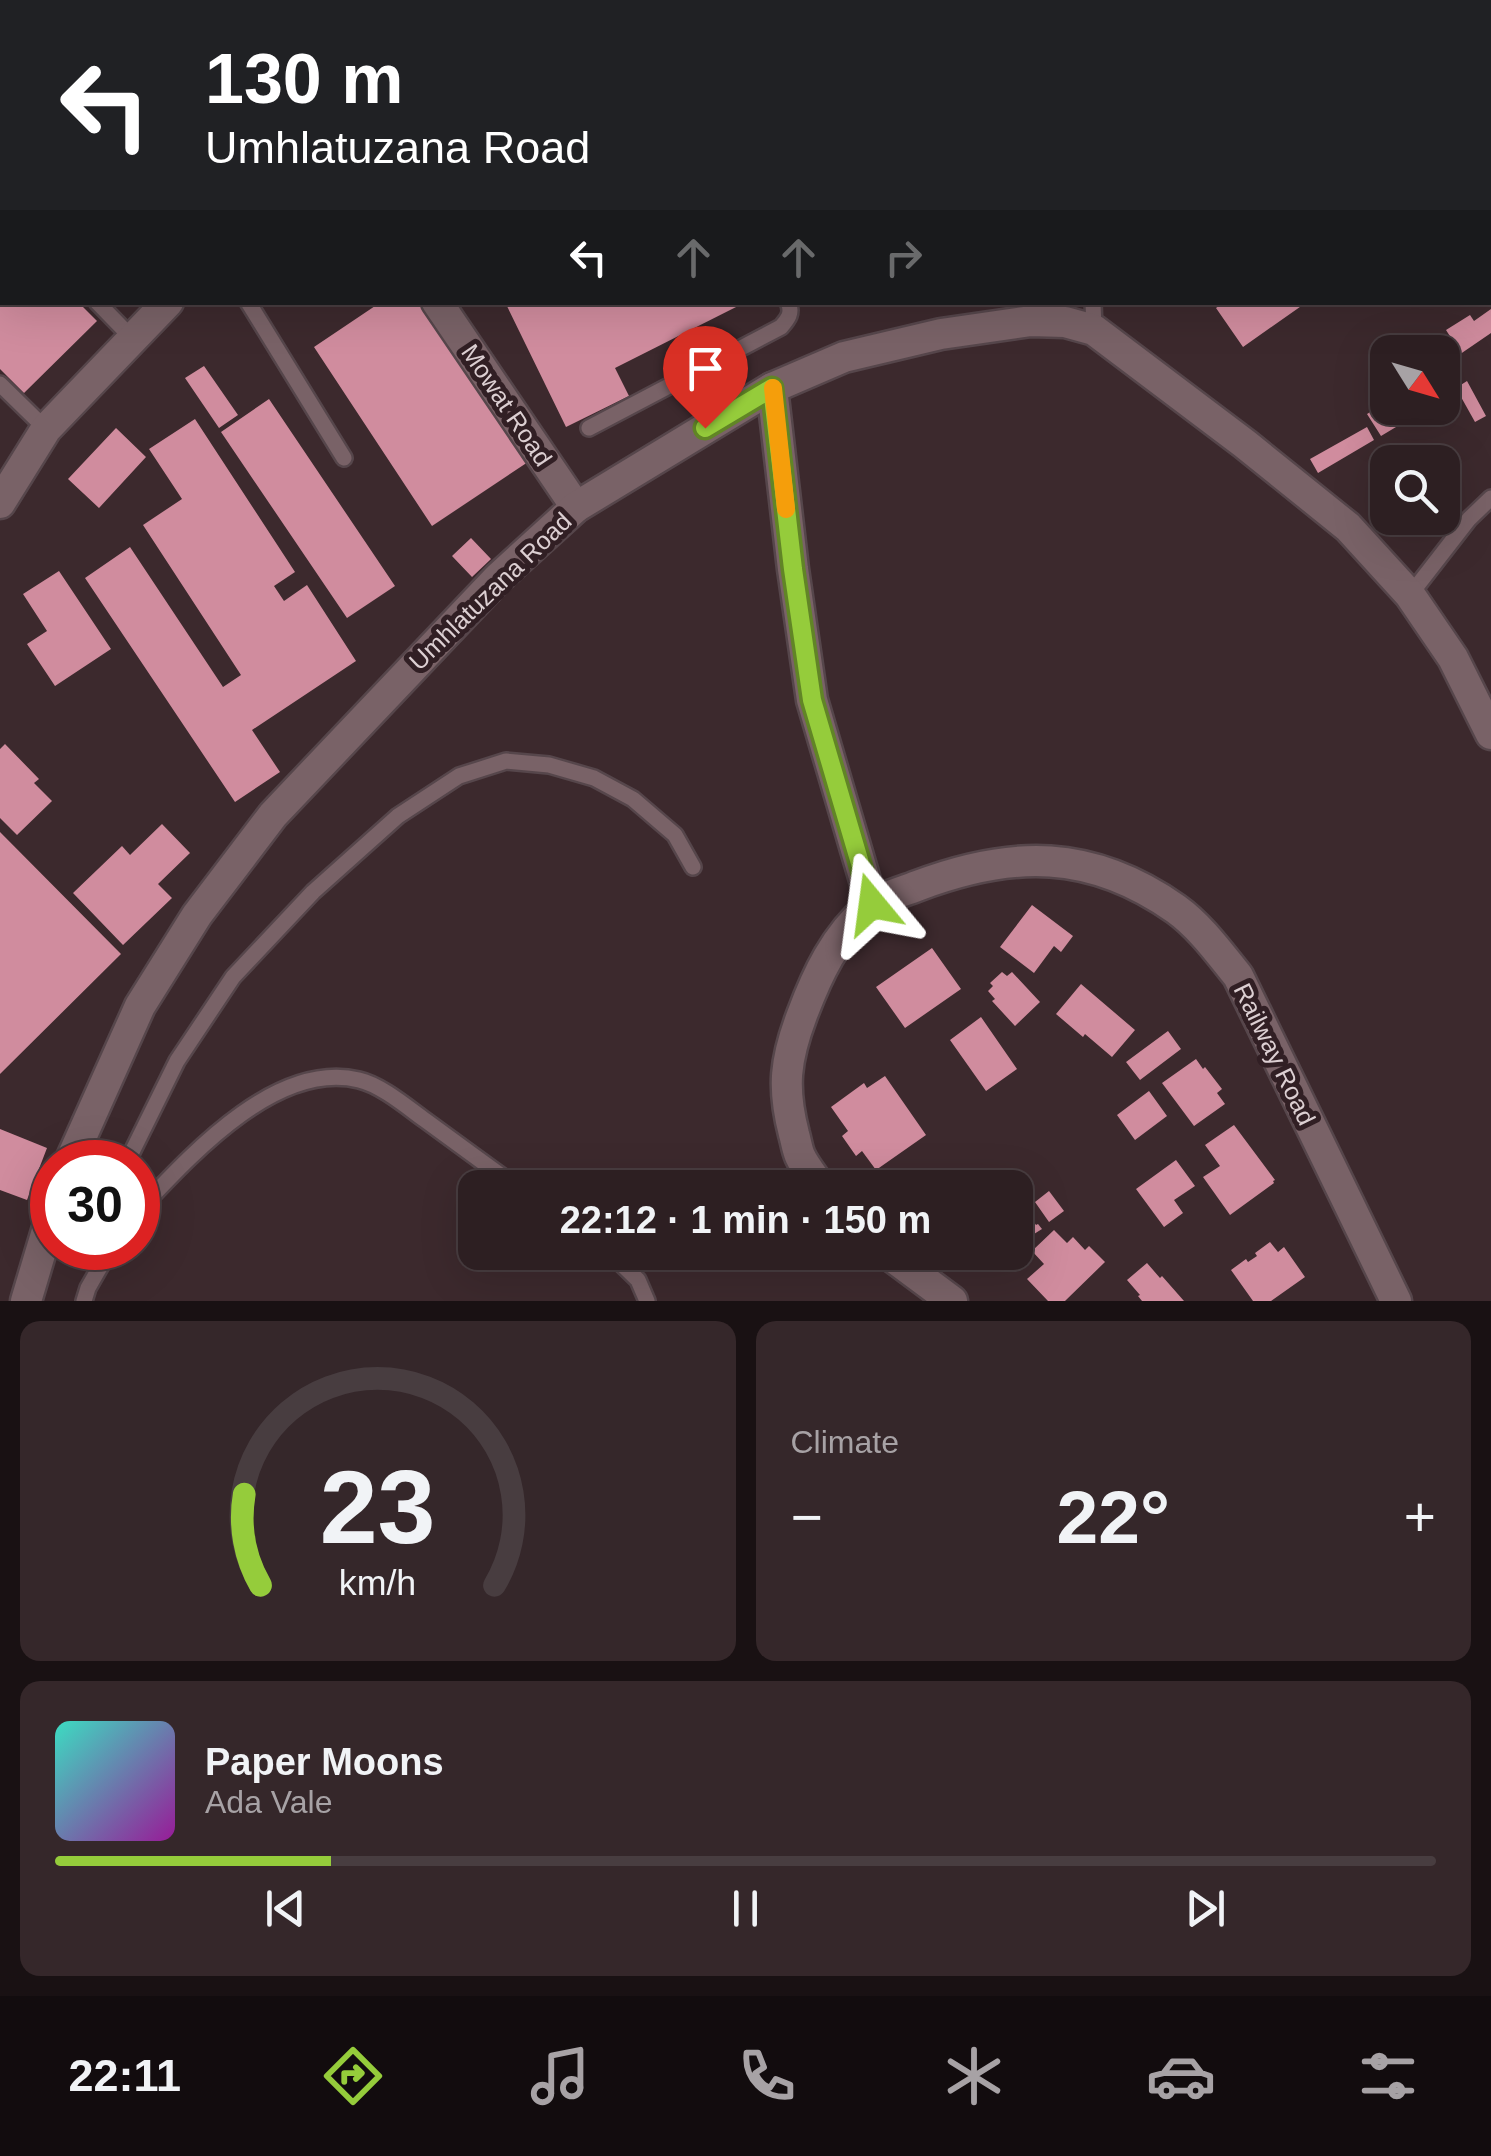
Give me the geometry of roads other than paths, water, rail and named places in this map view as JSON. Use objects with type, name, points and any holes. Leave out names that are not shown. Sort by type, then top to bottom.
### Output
[{"type":"street","points":[[0,503],[46,429],[165,305]]},
{"type":"street","name":"Mowat Road","points":[[439,305],[576,507]]},
{"type":"street","name":"Umhlatuzana Road","points":[[80,1140],[140,1006],[197,915],[273,815],[498,578],[576,507],[772,388],[844,357],[942,334],[1094,316],[1348,527],[1410,596],[1453,658],[1491,734]]},
{"type":"street","points":[[772,388],[812,700],[872,904]]},
{"type":"street","name":"Railway Road","points":[[809,1170],[800,1156],[788,1113],[785,1082],[794,1036],[814,980],[839,937],[872,904],[942,877],[1010,860],[1054,861],[1100,869],[1179,911],[1238,976],[1396,1301]]},
{"type":"street","points":[[26,1301],[35,1270]]},
{"type":"street","points":[[910,1270],[952,1301]]},
{"type":"lane","points":[[100,305],[133,339]]},
{"type":"lane","points":[[250,305],[344,458]]},
{"type":"lane","points":[[588,428],[781,327],[789,318],[789,305]]},
{"type":"lane","points":[[0,384],[46,429]]},
{"type":"lane","points":[[1410,596],[1491,498]]},
{"type":"lane","points":[[138,1140],[178,1061],[233,978],[312,892],[398,816],[460,776],[506,761],[549,765],[594,778],[633,799],[674,834],[693,868]]},
{"type":"lane","points":[[160,1188],[242,1115],[285,1088],[322,1078],[361,1080],[493,1170]]},
{"type":"lane","points":[[84,1301],[98,1270]]},
{"type":"lane","points":[[628,1270],[638,1280],[647,1301]]}]
